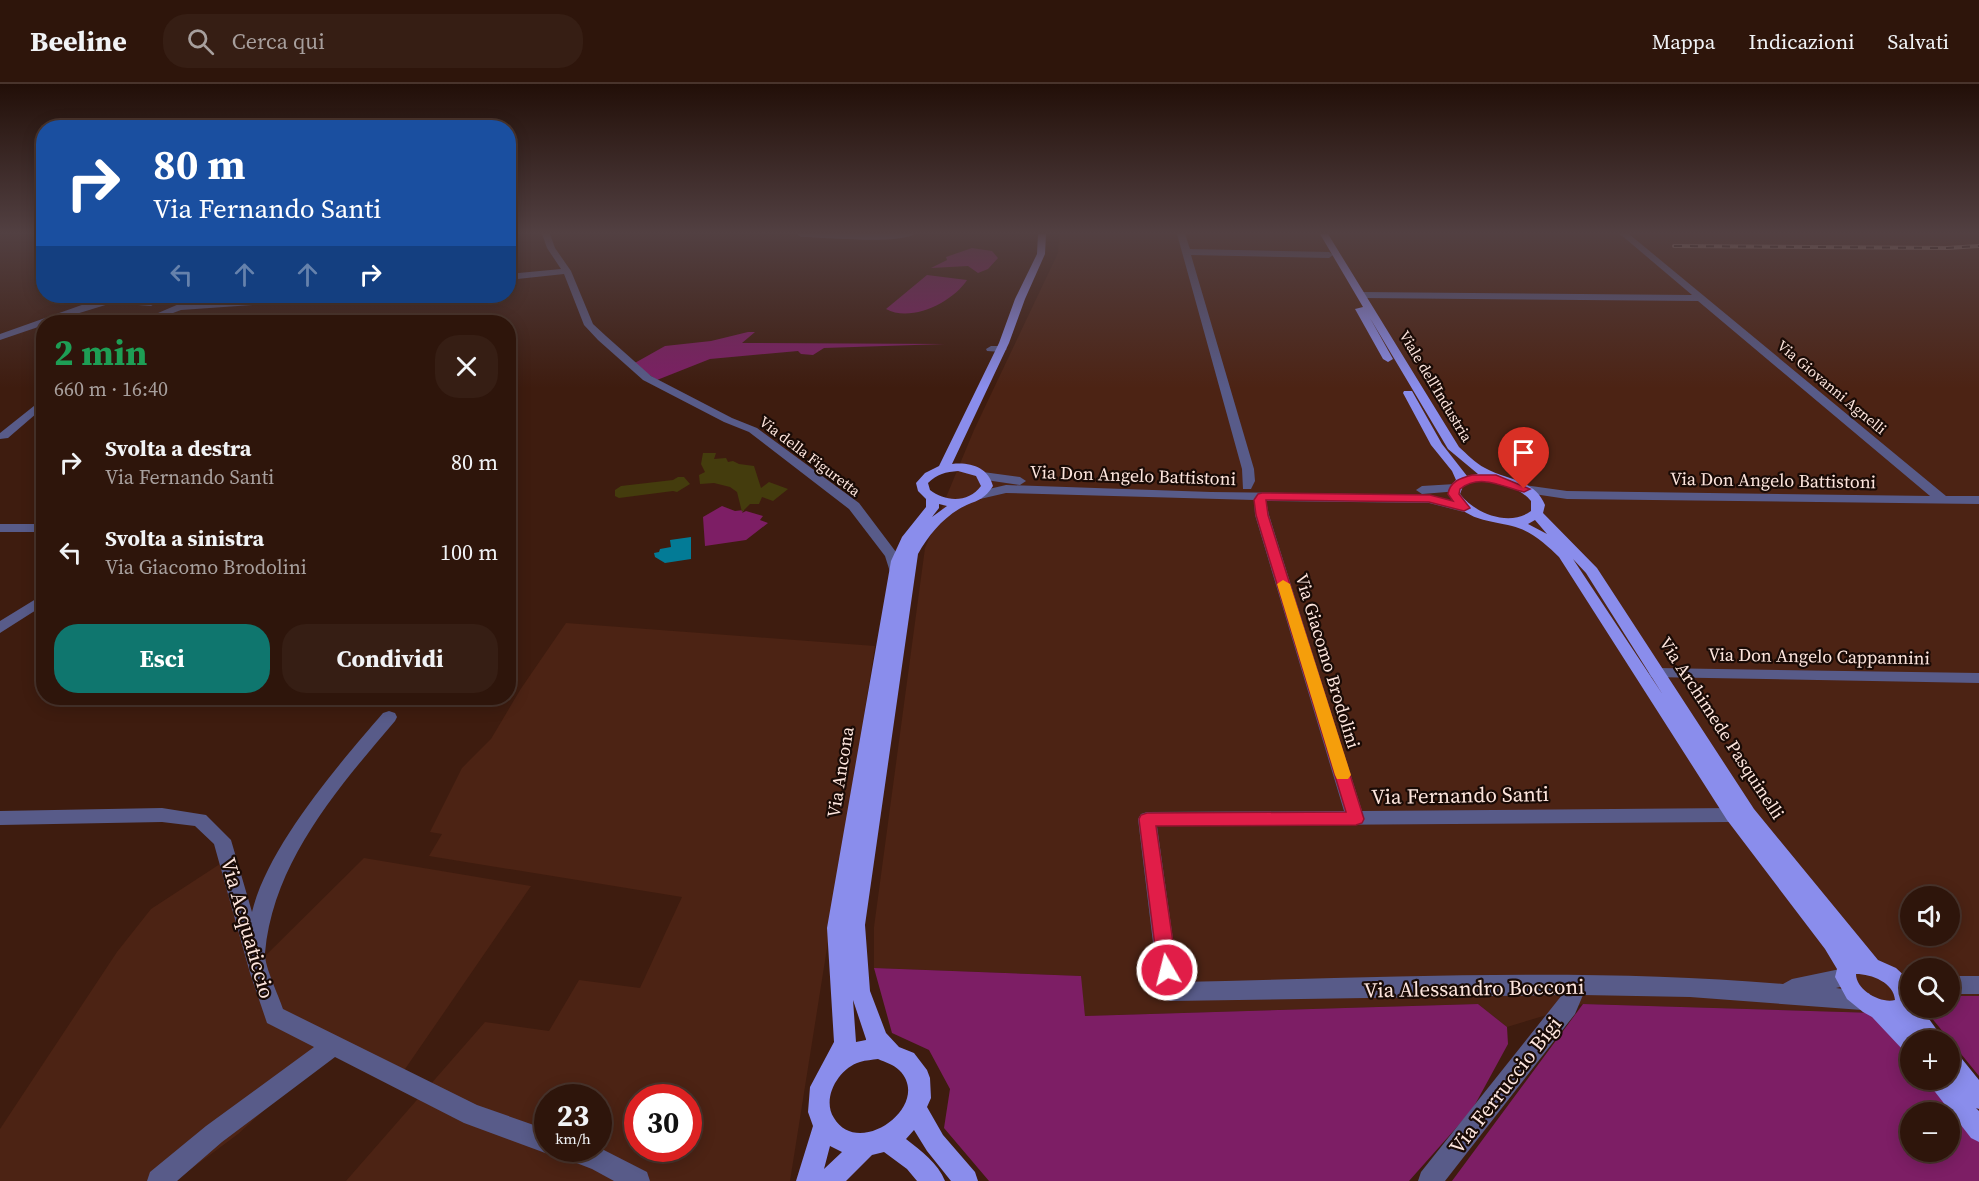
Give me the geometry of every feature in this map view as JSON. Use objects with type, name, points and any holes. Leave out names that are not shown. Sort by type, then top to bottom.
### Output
[{"type":"main road","points":[[944,468],[1026,285]]},
{"type":"main road","name":"Viale dell'Industria","points":[[1348,285],[1437,445],[1458,470],[1459,484]]},
{"type":"main road","name":"Viale dell'Industria","points":[[1356,285],[1454,449],[1477,469],[1496,479]]},
{"type":"main road","points":[[966,422],[960,451],[971,469]]},
{"type":"main road","points":[[932,498],[924,491],[922,483],[932,472],[944,468],[971,469],[983,476],[987,486],[980,495]]},
{"type":"main road","name":"Via Don Angelo Battistoni","points":[[1459,484],[1472,478],[1496,479],[1524,489],[1538,508],[1532,518],[1515,522],[1487,518],[1464,508]]},
{"type":"main road","points":[[1459,484],[1454,494],[1464,508]]},
{"type":"main road","name":"Via Ancona","points":[[890,1052],[877,1039],[860,991],[855,925],[911,554],[921,534],[942,513],[980,495]]},
{"type":"main road","name":"Via Ancona","points":[[836,1064],[845,1042],[837,928],[899,551],[933,508],[932,498],[946,502],[962,502]]},
{"type":"main road","name":"Via Archimede Pasquinelli","points":[[1538,508],[1546,525],[1577,552],[1592,571],[1748,814],[1879,970],[1900,987]]},
{"type":"main road","name":"Via Archimede Pasquinelli","points":[[1515,522],[1551,541],[1564,555],[1733,815],[1832,943],[1846,973],[1850,988],[1900,1033]]},
{"type":"main road","points":[[1846,973],[1862,965],[1879,970]]},
{"type":"main road","points":[[1870,1005],[1895,1011],[1900,1004]]},
{"type":"main road","points":[[879,1049],[890,1052],[907,1062],[918,1080],[920,1101],[911,1124],[890,1142],[863,1148],[841,1142],[824,1126],[820,1116],[819,1094],[822,1083],[836,1064],[856,1052],[879,1049]]},
{"type":"main road","points":[[1960,1074],[1979,1098]]},
{"type":"main road","points":[[1948,1090],[1979,1130]]},
{"type":"main road","points":[[917,1112],[935,1143],[966,1181]]},
{"type":"main road","points":[[808,1181],[824,1126]]},
{"type":"main road","points":[[890,1142],[915,1161],[933,1181]]},
{"type":"main road","points":[[828,1181],[863,1148]]},
{"type":"street","name":"Via della Figuretta","points":[[573,285],[589,325],[647,378],[675,394],[753,430],[854,506],[892,556],[896,572]]},
{"type":"street","points":[[1195,285],[1255,491]]},
{"type":"street","name":"Via Giovanni Agnelli","points":[[1686,285],[1943,500]]},
{"type":"street","points":[[1362,295],[1701,298]]},
{"type":"street","points":[[62,315],[96,303]]},
{"type":"street","points":[[166,303],[179,307]]},
{"type":"street","points":[[159,315],[179,307],[238,303]]},
{"type":"street","points":[[0,337],[36,324]]},
{"type":"street","points":[[4,436],[36,408]]},
{"type":"street","name":"Via Don Angelo Battistoni","points":[[983,476],[1007,481],[1430,499],[1464,508]]},
{"type":"street","name":"Via Don Angelo Battistoni","points":[[980,495],[1006,489],[1424,490],[1459,484]]},
{"type":"street","name":"Via Don Angelo Battistoni","points":[[1524,489],[1567,495],[1979,500]]},
{"type":"street","name":"Via Giacomo Brodolini","points":[[1255,491],[1260,500],[1262,515],[1356,819]]},
{"type":"street","name":"Via Don Angelo Battistoni","points":[[1538,508],[1567,495]]},
{"type":"street","points":[[0,528],[36,528]]},
{"type":"street","points":[[0,628],[36,603]]},
{"type":"street","name":"Via Don Angelo Cappannini","points":[[1658,673],[1979,678]]},
{"type":"street","points":[[255,957],[265,902],[301,831],[360,749],[389,717]]},
{"type":"street","name":"Via Acquaticcio","points":[[0,818],[162,815],[200,820],[222,840],[274,1016],[472,1115],[534,1137]]},
{"type":"street","name":"Via Fernando Santi","points":[[1170,992],[1147,819],[1733,815]]},
{"type":"street","name":"Via Alessandro Bocconi","points":[[1777,991],[1846,973]]},
{"type":"street","name":"Via Alessandro Bocconi","points":[[1170,992],[1570,986],[1777,991],[1870,1005]]},
{"type":"street","name":"Via Ferruccio Bigi","points":[[1430,1181],[1567,1006],[1573,997],[1570,986]]},
{"type":"street","points":[[159,1181],[214,1134],[334,1045]]},
{"type":"street","points":[[603,1162],[638,1181]]},
{"type":"shaded area","points":[[915,285],[963,285],[942,303],[919,312],[896,313],[886,309]]},
{"type":"shaded area","points":[[1043,285],[1979,285],[1979,996],[1960,996],[1960,958],[1900,958],[1900,1012],[1583,1004],[1507,1027],[1478,1004],[1085,1016],[1080,976],[874,968],[874,927],[925,548],[974,430]]},
{"type":"shaded area","points":[[755,332],[742,343],[945,344],[824,348],[813,355],[801,354],[798,351],[710,359],[657,380],[633,364],[665,346],[711,341]]},
{"type":"shaded area","points":[[722,506],[735,511],[744,510],[742,513],[746,511],[763,516],[760,520],[768,523],[746,540],[705,546],[703,517]]},
{"type":"shaded area","points":[[566,623],[875,646],[790,1181],[346,1181],[485,1022],[549,1031],[579,980],[640,988],[682,897],[429,856],[442,834],[430,832],[462,768],[491,739],[511,705],[516,705],[516,697],[520,690]]},
{"type":"shaded area","points":[[364,858],[531,886],[403,1072],[340,1041],[238,1134],[175,1181],[0,1181],[0,1129],[117,952],[151,909],[223,862],[253,968]]},
{"type":"shaded area","points":[[874,968],[1081,976],[1085,1016],[1478,1004],[1507,1027],[1508,1044],[1472,1110],[1409,1181],[989,1181],[944,1128],[950,1089],[929,1050],[892,1033]]},
{"type":"shaded area","points":[[1960,996],[1979,996],[1979,1076],[1960,1053],[1960,1030],[1941,1030],[1932,1018],[1960,1018]]},
{"type":"shaded area","points":[[1583,1004],[1876,1013],[1900,1038],[1900,1090],[1944,1090],[1953,1102],[1900,1102],[1900,1162],[1960,1162],[1960,1111],[1979,1136],[1979,1181],[1452,1181]]},
{"type":"water","points":[[691,537],[691,559],[665,563],[655,557],[654,553],[659,552],[660,549],[671,547],[670,540]]},
{"type":"building","points":[[703,453],[716,453],[714,459],[726,458],[728,462],[754,466],[761,488],[769,482],[788,489],[773,501],[762,497],[759,504],[750,504],[742,512],[737,492],[730,487],[714,483],[700,484],[699,475],[705,472],[701,464]]},
{"type":"building","points":[[684,477],[690,484],[677,492],[619,498],[615,496],[615,490],[621,486],[673,480]]},
{"type":"slow traffic","points":[[1283,584],[1343,775]]},
{"type":"route","points":[[1167,970],[1147,819],[1356,819],[1262,515],[1260,500],[1262,496],[1430,499],[1447,501],[1464,508],[1457,501],[1454,494],[1455,488],[1463,481],[1472,478],[1506,481],[1524,489]]}]
